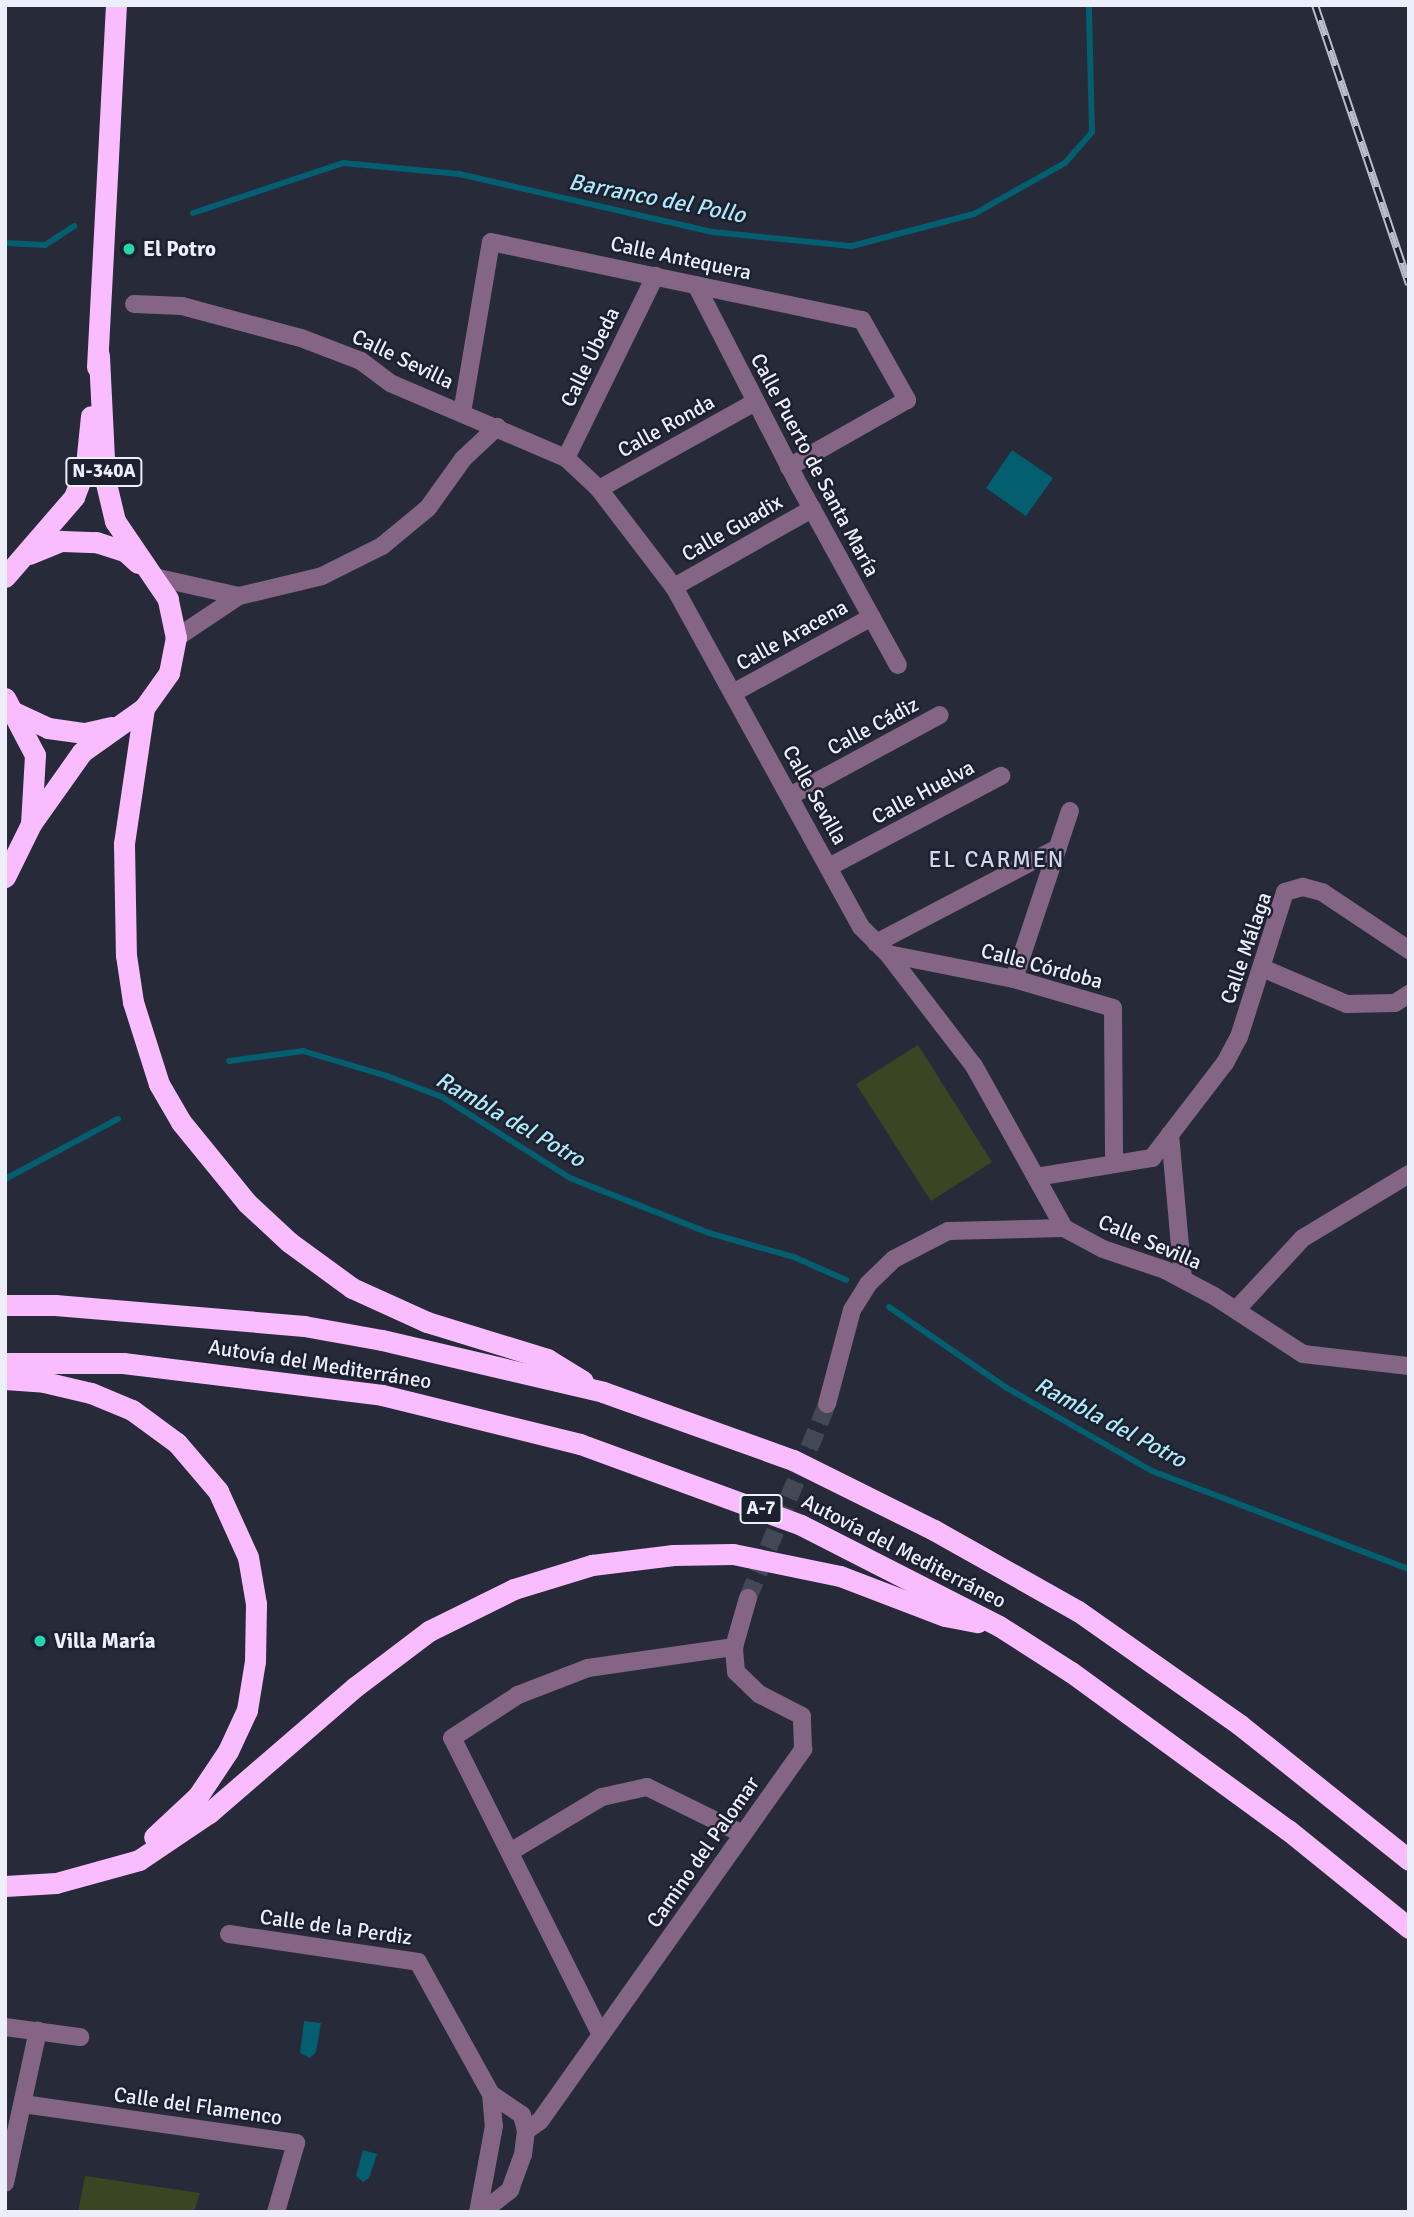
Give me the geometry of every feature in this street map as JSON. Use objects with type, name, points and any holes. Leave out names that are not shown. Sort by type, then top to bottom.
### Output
[{"type":"highway","name":"N-340A","points":[[5,877],[31,824],[82,752],[113,727],[144,708],[169,673],[176,638],[168,599],[115,521],[104,479],[99,355],[104,204],[116,5]]},
{"type":"highway","name":"N-340A","points":[[5,577],[29,554],[74,497],[86,466],[99,355]]},
{"type":"highway","name":"N-340A","points":[[29,554],[62,541],[96,542],[126,552],[154,576]]},
{"type":"highway","name":"N-340A","points":[[11,706],[48,728],[85,733],[113,727]]},
{"type":"highway","name":"N-340A","points":[[11,706],[35,755],[31,824]]},
{"type":"highway","points":[[144,708],[124,844],[126,955],[134,1002],[159,1084],[181,1122],[247,1203],[289,1242],[352,1288],[427,1322],[547,1359],[603,1392]]},
{"type":"highway","name":"Autovía del Mediterráneo","points":[[5,1305],[55,1305],[304,1326],[603,1392],[793,1460],[1006,1568],[1173,1674],[1409,1860]]},
{"type":"highway","name":"Autovía del Mediterráneo","points":[[5,1363],[123,1363],[263,1377],[382,1395],[483,1417],[673,1475],[801,1525],[999,1626],[1169,1740],[1409,1928]]},
{"type":"highway","points":[[5,1380],[44,1382],[91,1393],[132,1410],[177,1443],[218,1491],[248,1557],[256,1604],[255,1661],[247,1710],[228,1751],[198,1796],[159,1834],[96,1873]]},
{"type":"highway","points":[[5,1886],[56,1883],[139,1860],[209,1813],[355,1687],[429,1631],[514,1589],[593,1565],[673,1555],[733,1554],[840,1576],[945,1616],[999,1626]]},
{"type":"street","name":"Calle Antequera","points":[[462,413],[491,242],[862,320],[907,400],[789,467]]},
{"type":"street","name":"Calle Úbeda","points":[[566,458],[654,276]]},
{"type":"street","name":"Calle Puerto de Santa María","points":[[696,285],[789,467],[898,665]]},
{"type":"street","name":"Calle Sevilla","points":[[134,304],[182,306],[301,338],[361,361],[390,383],[566,458],[599,489],[674,587],[862,927],[882,948],[974,1066],[1063,1228],[1103,1250],[1183,1279],[1237,1310],[1303,1354],[1409,1366]]},
{"type":"street","name":"Calle Ronda","points":[[599,489],[755,402]]},
{"type":"street","points":[[176,638],[239,596],[322,576],[382,546],[428,508],[463,459],[497,427]]},
{"type":"street","name":"Calle Guadix","points":[[674,587],[812,509]]},
{"type":"street","points":[[154,576],[239,596]]},
{"type":"street","name":"Calle Aracena","points":[[733,693],[872,617]]},
{"type":"street","name":"Calle Cádiz","points":[[790,796],[940,715]]},
{"type":"street","name":"Calle Huelva","points":[[829,867],[1001,776]]},
{"type":"street","points":[[1014,979],[1070,811]]},
{"type":"street","points":[[882,948],[1058,848]]},
{"type":"street","name":"Calle Málaga","points":[[1036,1177],[1152,1158],[1225,1063],[1262,968],[1285,892],[1303,887],[1322,892],[1409,950]]},
{"type":"street","name":"Calle Córdoba","points":[[882,948],[1014,979],[1113,1008],[1114,1164]]},
{"type":"street","points":[[1262,968],[1347,1004],[1395,1003],[1409,994]]},
{"type":"street","points":[[1170,1134],[1183,1279]]},
{"type":"street","points":[[1237,1310],[1303,1238],[1409,1174]]},
{"type":"street","points":[[827,1404],[852,1310],[868,1284],[894,1259],[948,1231],[1063,1228]]},
{"type":"street","points":[[601,2035],[452,1738],[518,1695],[588,1668],[734,1647],[748,1598]]},
{"type":"street","name":"Camino del Palomar","points":[[480,2212],[510,2190],[526,2131],[540,2121],[803,1749],[806,1736],[802,1716],[759,1693],[736,1672],[734,1647]]},
{"type":"street","points":[[510,1852],[602,1797],[647,1787],[743,1834]]},
{"type":"street","name":"Calle de la Perdiz","points":[[229,1934],[418,1962],[491,2094],[494,2126],[480,2212]]},
{"type":"street","points":[[5,2027],[80,2037]]},
{"type":"street","points":[[5,2183],[38,2031]]},
{"type":"street","points":[[491,2094],[522,2115],[526,2131]]},
{"type":"street","name":"Calle del Flamenco","points":[[23,2104],[296,2143],[276,2212]]},
{"type":"green space","points":[[918,1045],[992,1162],[931,1201],[856,1084]]},
{"type":"green space","points":[[85,2176],[200,2193],[194,2212],[78,2212]]},
{"type":"water","points":[[1012,450],[1053,478],[1026,516],[986,488]]},
{"type":"water","points":[[304,2021],[321,2023],[316,2052],[310,2058],[300,2053]]},
{"type":"water","points":[[363,2150],[377,2154],[369,2178],[363,2182],[356,2176]]},
{"type":"waterway","name":"Barranco del Pollo","points":[[193,213],[343,163],[459,174],[713,232],[852,246],[974,214],[1065,163],[1092,132],[1089,5]]},
{"type":"waterway","name":"Barranco del Pollo","points":[[5,243],[45,245],[74,226]]},
{"type":"waterway","name":"Rambla del Potro","points":[[229,1061],[303,1051],[387,1076],[442,1097],[570,1178],[709,1233],[794,1257],[846,1280]]},
{"type":"waterway","name":"Rambla del Potro","points":[[5,1179],[118,1119]]},
{"type":"waterway","name":"Rambla del Potro","points":[[889,1307],[1007,1388],[1152,1471],[1409,1569]]},
{"type":"tunnel","points":[[748,1598],[827,1404]]},
{"type":"railway","points":[[1315,5],[1409,285]]},
{"type":"place","name":"El Potro","points":[[129,249]]},
{"type":"place","name":"Villa María","points":[[40,1641]]},
{"type":"district","name":"EL CARMEN","points":[[997,860]]}]
